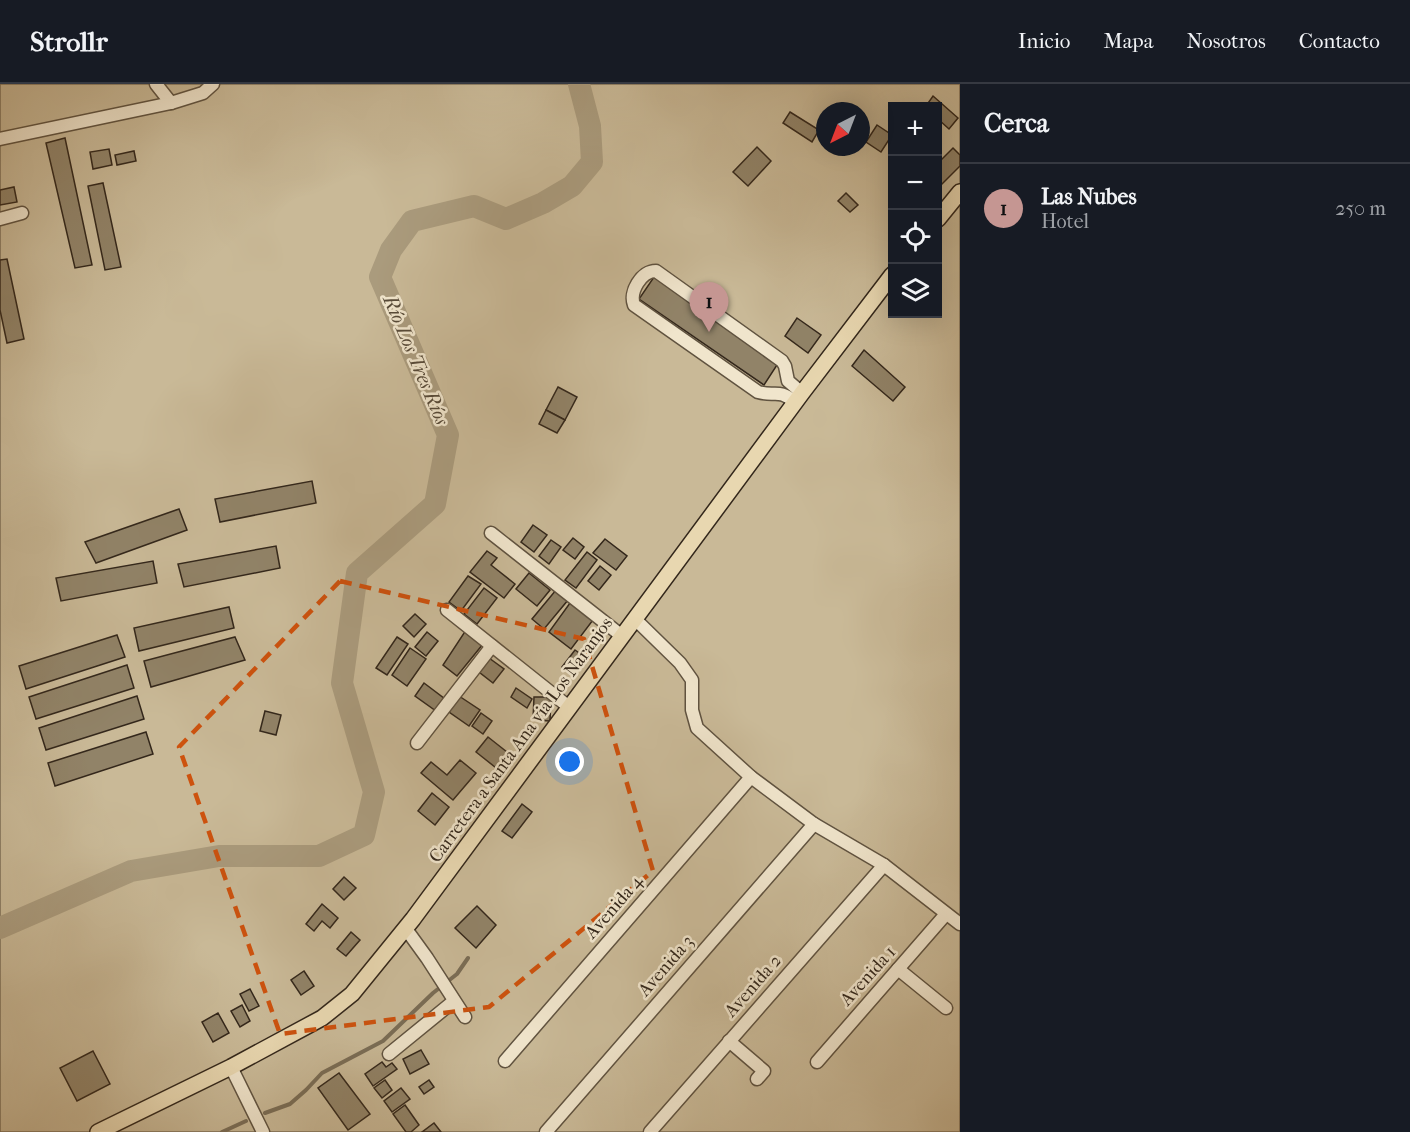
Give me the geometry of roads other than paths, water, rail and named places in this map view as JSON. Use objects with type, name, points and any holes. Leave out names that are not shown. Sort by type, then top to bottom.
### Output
[{"type":"main road","points":[[942,214],[960,192]]},
{"type":"main road","name":"Carretera a Santa Ana via Los Naranjos","points":[[98,1132],[231,1067],[322,1018],[337,1007],[369,975],[888,279]]},
{"type":"street","points":[[156,84],[171,104]]},
{"type":"street","points":[[0,139],[171,104],[203,93],[213,84]]},
{"type":"street","points":[[0,219],[22,213]]},
{"type":"street","points":[[650,271],[656,272],[782,361],[788,381],[799,397],[758,392],[634,305],[632,292],[645,274],[650,271]]},
{"type":"street","points":[[491,533],[622,636]]},
{"type":"street","points":[[447,610],[569,707]]},
{"type":"street","points":[[635,619],[680,663],[692,680],[692,710],[697,728],[751,777],[814,824],[884,865],[960,924]]},
{"type":"street","points":[[417,743],[492,646]]},
{"type":"street","name":"Avenida 4","points":[[505,1061],[751,777]]},
{"type":"street","name":"Avenida 3","points":[[546,1132],[814,824]]},
{"type":"street","name":"Avenida 2","points":[[650,1132],[884,865]]},
{"type":"street","name":"Avenida 1","points":[[817,1062],[821,1048],[898,969],[946,914]]},
{"type":"street","points":[[405,929],[427,958],[465,1017]]},
{"type":"street","points":[[898,969],[933,1003],[946,1008]]},
{"type":"street","points":[[389,1054],[454,1001]]},
{"type":"street","points":[[729,1041],[760,1075]]},
{"type":"street","points":[[231,1067],[263,1132]]},
{"type":"waterway","name":"Río Los Tres Ríos","points":[[0,928],[131,871],[219,856],[319,856],[364,835],[374,792],[342,683],[357,573],[435,504],[448,435],[380,277],[391,250],[412,221],[474,206],[506,219],[543,203],[572,186],[592,162],[590,126],[579,84]]},
{"type":"waterway","points":[[265,1113],[290,1104],[322,1073],[383,1041],[433,993],[457,974],[468,958]]},
{"type":"waterway","points":[[222,1132],[246,1121]]},
{"type":"place","name":"Las Nubes","points":[[709,332]]}]
